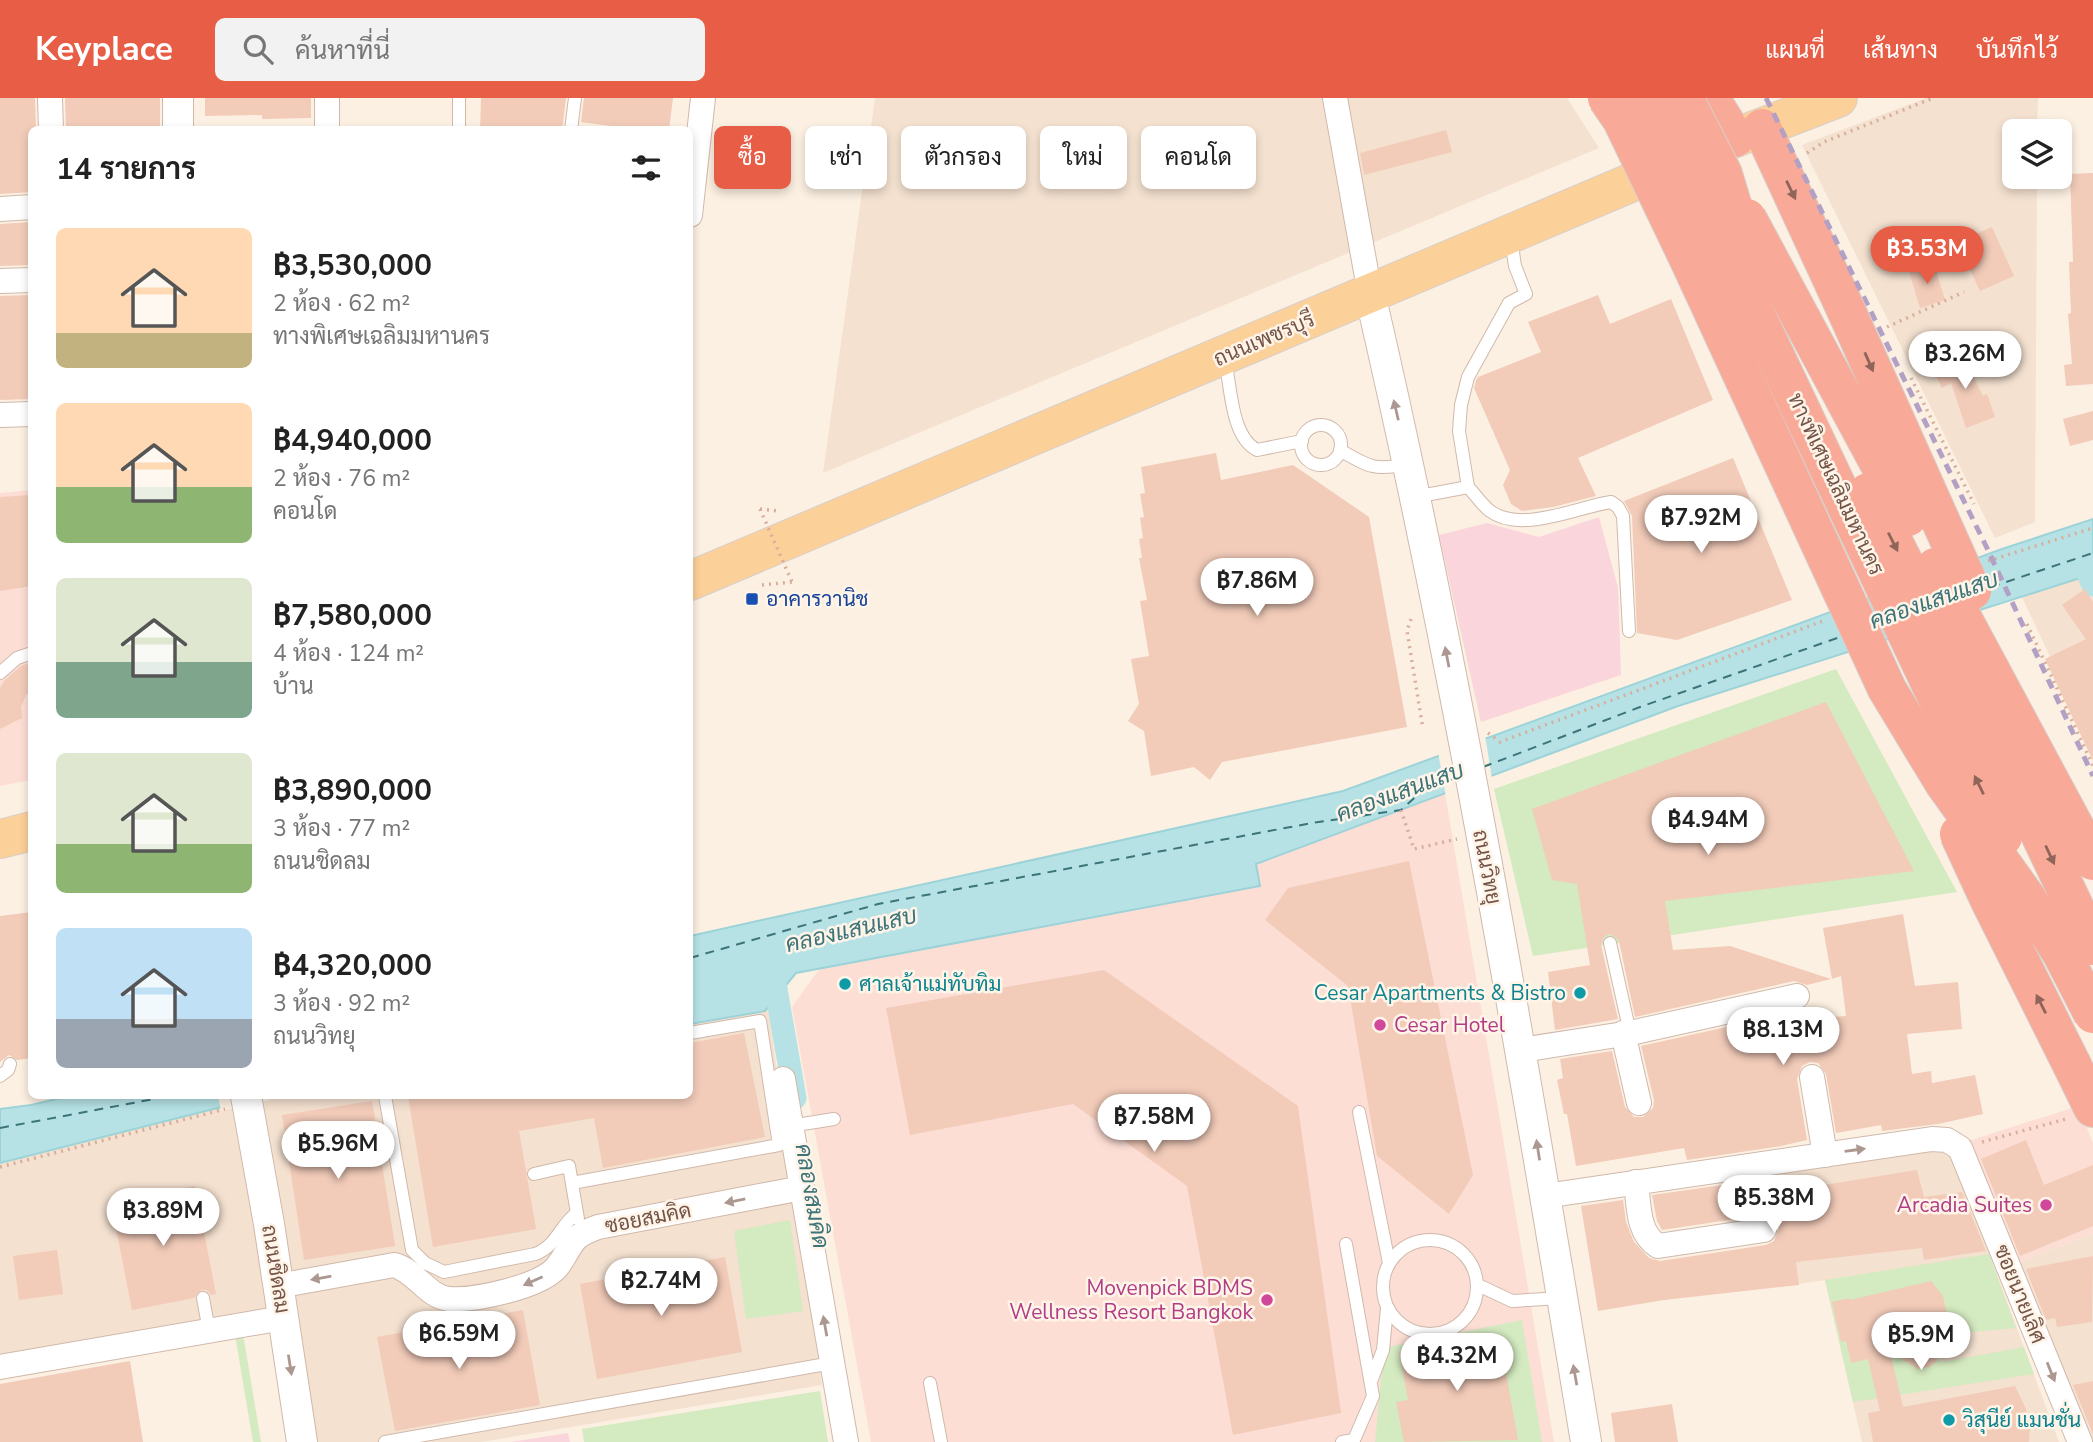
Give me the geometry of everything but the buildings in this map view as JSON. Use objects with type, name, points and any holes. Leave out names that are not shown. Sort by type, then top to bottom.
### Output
[{"type":"highway","points":[[1588,98],[1691,264]]},
{"type":"highway","points":[[1607,98],[1622,120],[1691,264],[1887,689],[1944,783],[2035,911],[2062,954],[2093,1014]]},
{"type":"highway","name":"ทางพิเศษเฉลิมมหานคร","points":[[1646,98],[1746,294],[2093,1024]]},
{"type":"highway","points":[[1672,98],[1744,141],[2093,861]]},
{"type":"highway","name":"ทางพิเศษเฉลิมมหานคร","points":[[1684,98],[1744,141],[1743,246],[2006,763],[2093,946]]},
{"type":"highway","points":[[1710,98],[1744,141],[1841,299],[1948,541],[2093,851]]},
{"type":"highway","points":[[1665,169],[1990,901],[2080,1114]]},
{"type":"main road","name":"ถนนเพชรบุรี","points":[[693,580],[1665,169],[1744,141],[1838,98]]},
{"type":"main road","points":[[0,839],[28,832]]},
{"type":"street","points":[[50,98],[51,126]]},
{"type":"street","points":[[178,98],[178,126]]},
{"type":"street","points":[[327,98],[327,126]]},
{"type":"street","points":[[693,164],[703,98]]},
{"type":"street","points":[[1335,98],[1370,294]]},
{"type":"street","points":[[0,209],[28,207]]},
{"type":"street","points":[[0,281],[28,280]]},
{"type":"street","name":"ถนนวิทยุ","points":[[1370,294],[1415,497],[1471,726],[1479,825],[1521,1050],[1587,1442]]},
{"type":"street","points":[[0,415],[28,414]]},
{"type":"street","points":[[1521,1050],[1627,1033],[1797,996]]},
{"type":"street","points":[[1627,1033],[1639,1103]]},
{"type":"street","points":[[1812,1077],[1825,1155]]},
{"type":"street","points":[[783,1079],[846,1442]]},
{"type":"street","name":"ถนนชิดลม","points":[[247,1100],[302,1442]]},
{"type":"street","points":[[1545,1196],[1932,1139],[1947,1140],[1960,1148]]},
{"type":"street","name":"ซอยนายเลิศ","points":[[1960,1148],[2080,1442]]},
{"type":"street","points":[[1636,1182],[1643,1230],[1650,1240],[1658,1245],[1764,1230]]},
{"type":"street","name":"ซอยสมคิด","points":[[278,1286],[394,1265],[404,1268],[433,1293],[447,1299],[499,1295],[556,1269],[579,1223],[598,1227],[802,1188]]},
{"type":"street","points":[[0,1367],[283,1318]]},
{"type":"lane","points":[[459,98],[459,126]]},
{"type":"lane","points":[[572,126],[575,98]]},
{"type":"lane","points":[[1511,235],[1515,266],[1526,294],[1509,303],[1468,377],[1461,405],[1459,430],[1468,487],[1490,511],[1507,519],[1526,521],[1611,502],[1618,507],[1623,516],[1629,631]]},
{"type":"lane","points":[[1224,356],[1239,431],[1245,442],[1257,450],[1302,440]]},
{"type":"lane","points":[[1326,426],[1338,435],[1340,450],[1332,461],[1319,465],[1307,460],[1301,447],[1302,440],[1311,428],[1326,426]]},
{"type":"lane","points":[[1340,450],[1375,468],[1409,464]]},
{"type":"lane","points":[[1415,497],[1468,487]]},
{"type":"lane","points":[[0,673],[17,658],[28,654]]},
{"type":"lane","points":[[1611,943],[1627,1033]]},
{"type":"lane","points":[[572,1183],[779,1145],[760,1021],[693,1032]]},
{"type":"lane","points":[[0,1076],[10,1065]]},
{"type":"lane","points":[[386,1099],[412,1250],[425,1263],[444,1272],[535,1254],[542,1252],[553,1242],[562,1226],[579,1223],[569,1166],[534,1174]]},
{"type":"lane","points":[[1359,1112],[1389,1263]]},
{"type":"lane","points":[[790,1126],[834,1119]]},
{"type":"lane","points":[[1372,1380],[1383,1349],[1387,1308],[1382,1289],[1384,1272],[1389,1263],[1404,1247],[1420,1240],[1436,1240],[1452,1245],[1465,1255],[1474,1269],[1478,1285],[1476,1300],[1459,1324],[1446,1332],[1432,1335],[1416,1333],[1403,1326],[1387,1308]]},
{"type":"lane","points":[[1342,1442],[1354,1440],[1373,1396],[1346,1244]]},
{"type":"lane","points":[[1478,1285],[1512,1301],[1562,1298]]},
{"type":"lane","points":[[203,1298],[209,1331]]},
{"type":"lane","points":[[385,1442],[832,1363]]},
{"type":"lane","points":[[930,1383],[941,1442]]},
{"type":"path","points":[[1805,158],[1807,153],[1824,142],[1933,98]]},
{"type":"path","points":[[1892,337],[1887,327],[1964,292]]},
{"type":"path","points":[[1907,369],[1974,505]]},
{"type":"path","points":[[762,584],[792,582],[760,509],[780,511]]},
{"type":"path","points":[[1981,563],[2093,528]]},
{"type":"path","points":[[1411,619],[1407,631],[1423,729]]},
{"type":"path","points":[[1471,726],[1500,742],[1830,619]]},
{"type":"path","points":[[2027,624],[2093,766]]},
{"type":"path","points":[[1401,810],[1414,849],[1479,825]]},
{"type":"path","points":[[0,1167],[247,1100]]},
{"type":"path","points":[[1960,1148],[2080,1114]]},
{"type":"shaded area","points":[[875,98],[1567,98],[1599,148],[823,473],[862,189],[887,189],[887,126],[871,126]]},
{"type":"shaded area","points":[[1926,98],[2038,98],[2037,119],[2002,119],[2002,189],[2037,189],[2035,522],[1995,538],[1802,145]]},
{"type":"shaded area","points":[[28,490],[28,781],[0,786],[0,493]]},
{"type":"shaded area","points":[[1599,517],[1618,588],[1621,675],[1481,722],[1439,535],[1487,523],[1539,537]]},
{"type":"shaded area","points":[[2093,574],[2093,748],[2022,597]]},
{"type":"shaded area","points":[[1445,793],[1554,1442],[871,1442],[792,1007],[820,968],[1259,886],[1256,864]]},
{"type":"shaded area","points":[[768,1007],[822,1385],[481,1442],[316,1442],[295,1309],[0,1360],[0,1163],[256,1099],[693,1099],[693,1023],[765,1011]]},
{"type":"shaded area","points":[[2078,1106],[2093,1143],[2093,1234],[2016,1263],[1965,1142]]},
{"type":"shaded area","points":[[1935,1146],[1953,1156],[2059,1442],[1862,1442],[1825,1280],[1799,1284],[1782,1168]]},
{"type":"shaded area","points":[[2093,1234],[2093,1442],[2085,1442],[2016,1263]]},
{"type":"shaded area","points":[[568,1433],[570,1442],[511,1442]]},
{"type":"green space","points":[[1836,669],[1957,892],[1533,956],[1494,789]]},
{"type":"green space","points":[[790,1220],[803,1311],[746,1319],[734,1231]]},
{"type":"green space","points":[[1989,1254],[2016,1328],[1939,1335],[1932,1352],[1942,1362],[2024,1347],[2034,1374],[1853,1402],[1825,1280]]},
{"type":"green space","points":[[1522,1320],[1542,1442],[1375,1442],[1384,1348]]},
{"type":"green space","points":[[243,1334],[261,1442],[253,1442],[235,1335]]},
{"type":"green space","points":[[820,1391],[828,1442],[584,1442],[582,1429]]},
{"type":"water","name":"คลองแสนแสบ","points":[[2093,519],[2093,574],[1678,706],[1256,864],[1260,886],[796,973],[765,1011],[693,1023],[693,935],[1343,791],[2002,549]]},
{"type":"water","points":[[56,1099],[256,1099],[0,1163],[0,1109]]},
{"type":"pier","points":[[1485,735],[1492,779],[1446,797],[1438,752]]},
{"type":"pier","points":[[219,1099],[271,1100],[221,1111]]},
{"type":"waterway","points":[[2079,553],[2093,585]]},
{"type":"waterway","name":"คลองสมคิด","points":[[772,966],[795,1098]]},
{"type":"ferry route","points":[[1991,587],[2093,553]]},
{"type":"ferry route","points":[[1483,767],[1640,707],[1843,636]]},
{"type":"ferry route","points":[[693,957],[878,904],[1312,823],[1401,810],[1423,790],[1455,778]]},
{"type":"ferry route","points":[[0,1128],[154,1099]]},
{"type":"railway","points":[[1766,98],[1986,546],[2093,776]]},
{"type":"place","name":"อาคารวานิช","points":[[752,599]]},
{"type":"place","name":"ศาลเจ้าแม่ทับทิม","points":[[845,984]]},
{"type":"place","name":"Cesar Apartments & Bistro","points":[[1580,993]]},
{"type":"place","name":"Cesar Hotel","points":[[1380,1025]]},
{"type":"place","name":"Arcadia Suites","points":[[2046,1205]]},
{"type":"place","name":"Movenpick BDMS Wellness Resort Bangkok","points":[[1267,1300]]},
{"type":"place","name":"วิสุนีย์ แมนชั่น","points":[[1949,1420]]}]
